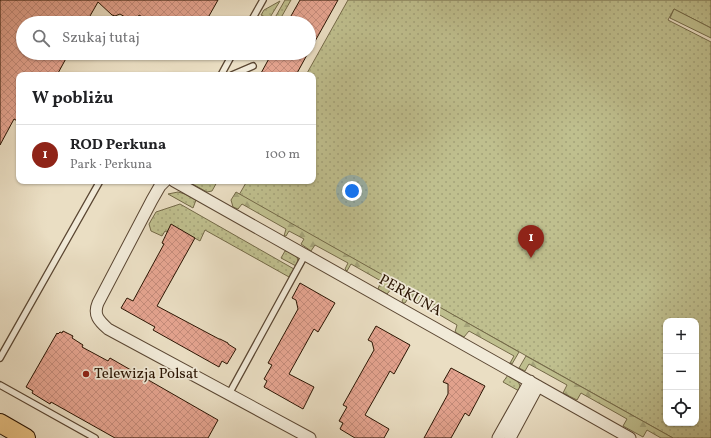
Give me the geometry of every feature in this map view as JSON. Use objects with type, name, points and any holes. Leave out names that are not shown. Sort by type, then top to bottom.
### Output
[{"type":"main road","points":[[0,423],[26,438]]},
{"type":"street","points":[[163,184],[155,195],[98,303],[96,315],[100,323],[108,329],[310,438]]},
{"type":"street","name":"PERKUNA","points":[[179,184],[630,438]]},
{"type":"street","points":[[498,438],[534,384]]},
{"type":"street","points":[[510,438],[534,384]]},
{"type":"lane","points":[[254,16],[263,0]]},
{"type":"lane","points":[[223,72],[229,60]]},
{"type":"lane","points":[[239,72],[253,66]]},
{"type":"lane","points":[[0,358],[98,184]]},
{"type":"lane","points":[[229,394],[305,255]]},
{"type":"lane","points":[[0,385],[95,438]]},
{"type":"green space","points":[[285,0],[291,0],[282,16],[276,16]]},
{"type":"green space","points":[[348,0],[711,0],[711,28],[674,9],[668,20],[711,42],[711,438],[673,438],[239,195],[245,184],[316,184],[316,72],[308,72],[314,60],[316,60],[316,57]]},
{"type":"green space","points":[[280,1],[271,16],[261,15],[264,10]]},
{"type":"green space","points":[[674,9],[711,28],[711,38],[670,18]]},
{"type":"green space","points":[[192,184],[216,184],[212,191],[207,192]]},
{"type":"green space","points":[[178,192],[196,200],[193,208],[168,194]]},
{"type":"green space","points":[[236,192],[519,352],[512,364],[510,363],[514,356],[469,331],[464,337],[455,332],[457,325],[409,297],[405,303],[403,303],[402,301],[405,295],[392,288],[387,294],[378,289],[381,281],[351,264],[347,271],[345,269],[348,263],[315,245],[311,251],[301,244],[304,239],[289,231],[286,236],[284,236],[286,229],[242,204],[238,209],[233,207],[231,200]]},
{"type":"green space","points":[[180,204],[294,269],[289,277],[205,230],[200,241],[171,225],[167,232],[165,231],[162,236],[151,231],[149,224],[156,212]]},
{"type":"green space","points":[[285,251],[297,257],[298,261],[296,266],[281,258]]},
{"type":"green space","points":[[526,356],[673,438],[661,438],[647,430],[643,437],[623,426],[627,419],[581,393],[577,400],[563,393],[567,385],[529,364],[525,371],[519,368]]},
{"type":"green space","points":[[508,375],[518,381],[520,386],[519,391],[503,382]]},
{"type":"building","points":[[0,0],[218,0],[209,16],[123,16],[120,14],[115,16],[98,2],[90,16],[16,16],[16,60],[65,60],[59,72],[16,72],[16,120],[14,119],[0,145]]},
{"type":"building","points":[[300,0],[338,0],[316,39],[316,16],[291,16]]},
{"type":"building","points":[[268,60],[304,60],[298,72],[262,72]]},
{"type":"building","points":[[171,224],[195,238],[157,306],[228,343],[236,349],[227,364],[222,361],[219,367],[153,330],[155,327],[121,308],[127,298],[133,301],[164,244],[162,243]]},
{"type":"building","points":[[300,283],[335,303],[318,332],[314,329],[289,374],[314,387],[303,409],[264,387],[267,381],[264,379],[272,365],[268,363],[298,309],[296,300],[292,298]]},
{"type":"building","points":[[376,326],[410,345],[394,374],[390,371],[365,415],[389,429],[384,438],[355,438],[340,429],[343,423],[339,421],[347,407],[343,405],[374,350],[372,342],[368,340]]},
{"type":"building","name":"Telewizja Polsat","points":[[63,331],[73,336],[72,338],[83,345],[82,347],[108,361],[110,358],[218,420],[208,438],[115,438],[32,393],[33,391],[26,387],[57,333],[62,333]]},
{"type":"building","points":[[451,368],[485,386],[469,416],[465,413],[451,438],[424,438],[448,394],[448,384],[443,382]]},
{"type":"place","name":"ROD Perkuna","points":[[531,258]]},
{"type":"place","name":"Telewizja Polsat","points":[[86,374]]}]
